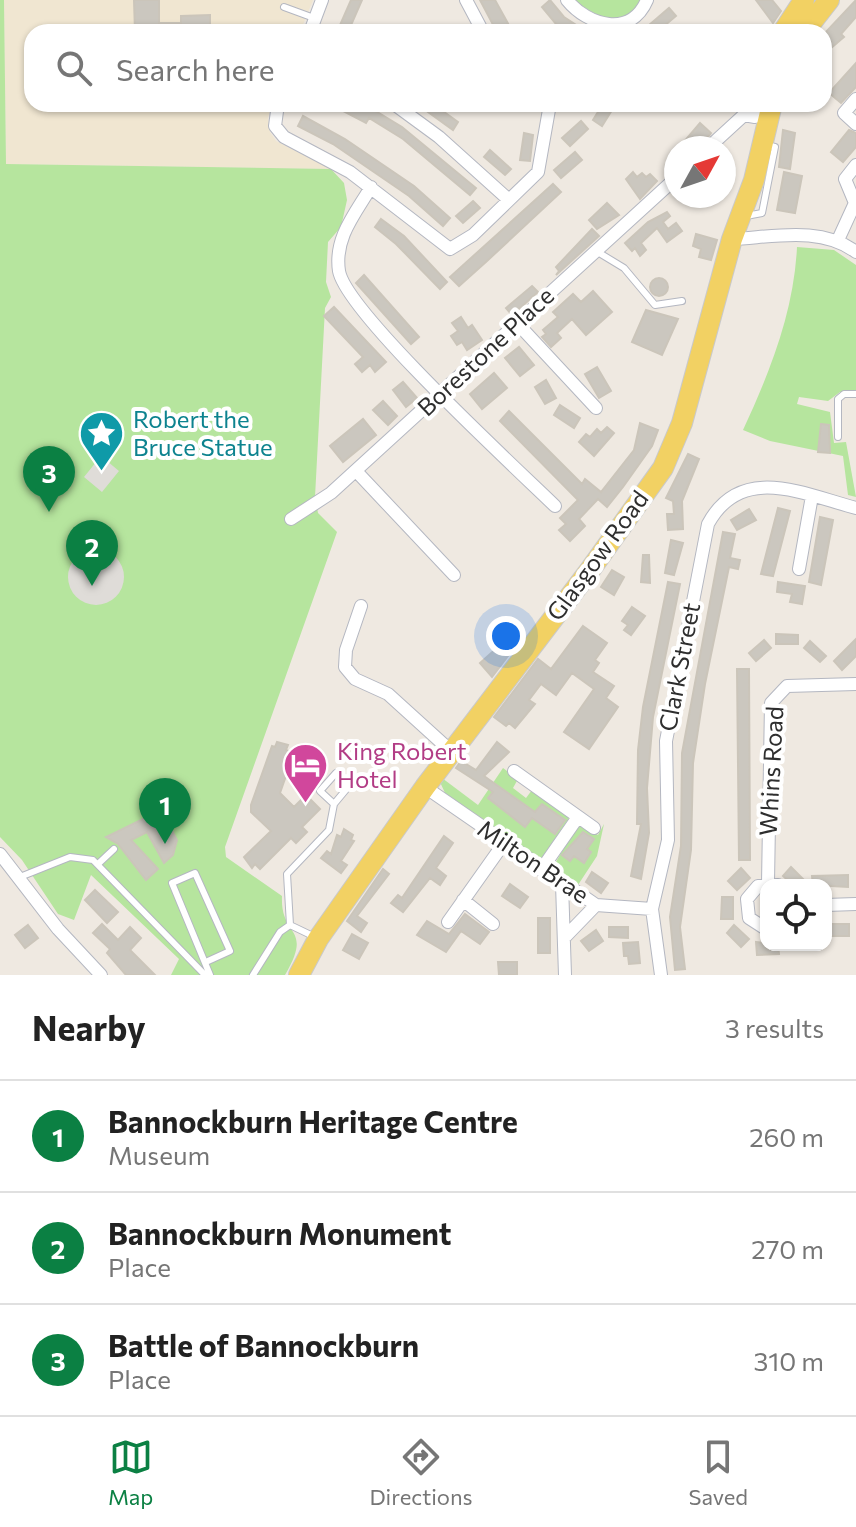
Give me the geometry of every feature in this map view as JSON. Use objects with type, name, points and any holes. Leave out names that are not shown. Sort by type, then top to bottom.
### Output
[{"type":"main road","name":"Glasgow Road","points":[[299,975],[318,939],[425,787],[663,468],[682,423],[738,217],[762,112]]},
{"type":"main road","name":"Glasgow Road","points":[[738,217],[754,180],[762,145],[763,112]]},
{"type":"street","points":[[313,24],[322,0]]},
{"type":"street","points":[[466,0],[479,24]]},
{"type":"street","points":[[567,0],[578,13],[606,24]]},
{"type":"street","points":[[622,24],[641,13],[647,0]]},
{"type":"street","points":[[856,99],[844,113],[856,124]]},
{"type":"street","points":[[277,112],[275,126],[284,137],[350,172],[450,249],[461,245],[538,172],[549,112]]},
{"type":"street","points":[[405,112],[439,137],[509,200]]},
{"type":"street","points":[[721,136],[751,112]]},
{"type":"street","points":[[838,240],[855,203],[845,179],[856,165]]},
{"type":"street","points":[[371,187],[340,238],[340,275],[355,300],[440,394],[555,506]]},
{"type":"street","name":"Borestone Place","points":[[291,519],[331,493],[356,471],[664,189]]},
{"type":"street","points":[[732,239],[816,235],[838,240],[856,252]]},
{"type":"street","points":[[517,323],[596,408]]},
{"type":"street","points":[[356,471],[454,575]]},
{"type":"street","name":"Clark Street","points":[[661,975],[652,909],[668,840],[666,741],[708,524],[719,504],[743,490],[766,486],[856,508]]},
{"type":"street","points":[[799,569],[812,496]]},
{"type":"street","points":[[361,606],[346,650],[345,667],[355,679],[388,694],[453,753]]},
{"type":"street","name":"Whins Road","points":[[773,879],[771,703],[787,686],[856,684]]},
{"type":"street","points":[[514,771],[594,828]]},
{"type":"street","name":"Milton Brae","points":[[425,787],[541,870],[596,905],[652,909]]},
{"type":"street","points":[[541,870],[578,817]]},
{"type":"street","points":[[448,922],[504,843]]},
{"type":"street","points":[[0,854],[58,929],[101,975]]},
{"type":"street","points":[[562,884],[565,975]]},
{"type":"street","name":"Whins Road","points":[[760,889],[751,892],[746,909],[755,924],[760,926]]},
{"type":"street","points":[[463,900],[493,924]]},
{"type":"street","points":[[832,905],[856,904]]},
{"type":"street","points":[[566,936],[596,905]]},
{"type":"lane","points":[[284,7],[315,18]]},
{"type":"lane","points":[[596,251],[624,268],[655,305],[682,301]]},
{"type":"lane","points":[[838,437],[838,399],[844,394],[856,394]]},
{"type":"lane","points":[[290,925],[287,874],[329,830],[334,804],[349,786],[336,773],[320,791],[334,804]]},
{"type":"lane","points":[[98,864],[114,849]]},
{"type":"lane","points":[[20,877],[70,857],[88,858],[98,864],[208,975]]},
{"type":"lane","points":[[208,961],[230,951],[195,873],[172,883],[208,961],[208,975]]},
{"type":"lane","points":[[290,925],[318,939]]},
{"type":"lane","points":[[253,975],[280,932],[290,925]]},
{"type":"shaded area","points":[[4,0],[313,0],[303,24],[24,24],[24,112],[270,112],[270,132],[276,141],[331,169],[6,164]]},
{"type":"shaded area","points":[[101,456],[119,471],[102,492],[84,477]]},
{"type":"shaded area","points":[[96,549],[116,557],[124,577],[116,597],[96,605],[76,597],[68,577],[76,557]]},
{"type":"green space","points":[[0,0],[4,0],[6,164],[331,169],[344,183],[347,200],[341,227],[328,242],[326,282],[331,297],[325,308],[315,497],[318,513],[337,532],[225,847],[226,857],[282,896],[283,910],[296,939],[293,959],[285,975],[171,975],[179,959],[91,875],[74,920],[58,914],[22,860],[0,837]]},
{"type":"green space","points":[[574,0],[641,0],[629,18],[620,20],[600,16]]},
{"type":"green space","points":[[797,247],[834,250],[856,265],[856,392],[840,392],[828,401],[799,397],[797,404],[830,412],[834,443],[846,442],[856,497],[848,495],[843,456],[770,441],[743,430],[786,318]]},
{"type":"green space","points":[[503,768],[518,779],[513,788],[526,798],[532,790],[569,818],[541,859],[445,793],[440,782],[442,778],[478,805]]},
{"type":"green space","points":[[578,824],[598,835],[604,824],[597,856],[578,885],[553,867]]},
{"type":"building","points":[[134,0],[159,0],[159,23],[181,23],[181,16],[210,15],[210,24],[135,24]]},
{"type":"building","points":[[351,0],[362,0],[352,24],[340,24]]},
{"type":"building","points":[[480,0],[495,0],[508,24],[493,24]]},
{"type":"building","points":[[550,0],[564,17],[575,24],[556,24],[542,7]]},
{"type":"building","points":[[756,0],[772,0],[781,11],[773,23]]},
{"type":"building","points":[[856,0],[856,17],[841,34],[844,37],[832,47],[832,26]]},
{"type":"building","points":[[669,8],[676,16],[666,24],[650,24]]},
{"type":"building","points":[[856,63],[856,87],[841,103],[832,96],[832,90]]},
{"type":"building","points":[[345,112],[377,112],[402,127],[476,188],[470,195],[403,139],[369,118],[366,123]]},
{"type":"building","points":[[428,112],[444,112],[458,122],[453,130]]},
{"type":"building","points":[[598,112],[611,112],[602,126],[593,120]]},
{"type":"building","points":[[303,116],[345,139],[414,186],[450,218],[443,226],[409,196],[333,144],[298,126]]},
{"type":"building","points":[[581,121],[588,129],[570,146],[562,138]]},
{"type":"building","points":[[700,123],[711,133],[709,136],[689,136]]},
{"type":"building","points":[[783,130],[795,133],[790,169],[779,167]]},
{"type":"building","points":[[849,130],[856,133],[856,147],[843,162],[831,152]]},
{"type":"building","points":[[524,133],[533,135],[530,161],[520,160]]},
{"type":"building","points":[[490,150],[511,169],[505,175],[484,157]]},
{"type":"building","points":[[575,152],[582,160],[561,178],[554,170]]},
{"type":"building","points":[[633,172],[637,177],[642,173],[646,177],[650,174],[657,181],[640,199],[626,179]]},
{"type":"building","points":[[784,172],[802,176],[795,213],[777,210]]},
{"type":"building","points":[[553,184],[561,192],[487,261],[459,286],[450,277]]},
{"type":"building","points":[[473,201],[480,208],[463,223],[456,216]]},
{"type":"building","points":[[607,203],[619,215],[597,229],[589,220]]},
{"type":"building","points":[[667,212],[670,216],[663,222],[668,229],[676,223],[682,231],[667,242],[657,228],[641,243],[646,250],[640,256],[635,248],[632,251],[625,243],[648,222]]},
{"type":"building","points":[[381,219],[404,236],[447,282],[440,289],[375,227]]},
{"type":"building","points":[[592,229],[599,236],[556,275],[559,271],[556,267]]},
{"type":"building","points":[[696,234],[717,240],[711,260],[699,257],[701,249],[693,246]]},
{"type":"building","points":[[364,275],[419,337],[411,344],[356,283]]},
{"type":"building","points":[[655,278],[663,278],[668,287],[666,294],[655,296],[650,291],[650,283]]},
{"type":"building","points":[[532,286],[538,292],[512,315],[506,308]]},
{"type":"building","points":[[593,291],[612,312],[586,335],[572,319],[557,333],[561,338],[551,347],[542,337],[546,334],[543,330],[558,317],[553,312],[573,294],[581,302]]},
{"type":"building","points":[[334,307],[386,362],[375,372],[370,365],[362,372],[355,364],[363,357],[324,316]]},
{"type":"building","points":[[646,310],[678,319],[662,355],[632,342]]},
{"type":"building","points":[[461,317],[468,328],[472,325],[482,340],[467,350],[462,342],[457,345],[451,336],[458,331],[452,323]]},
{"type":"building","points":[[519,347],[534,365],[520,376],[505,358]]},
{"type":"building","points":[[597,367],[611,391],[599,398],[585,374]]},
{"type":"building","points":[[494,373],[507,388],[482,409],[470,394]]},
{"type":"building","points":[[546,380],[556,398],[545,404],[535,387]]},
{"type":"building","points":[[403,382],[417,398],[406,407],[393,390]]},
{"type":"building","points":[[383,401],[397,416],[388,425],[373,410]]},
{"type":"building","points":[[560,405],[580,418],[574,428],[554,415]]},
{"type":"building","points":[[509,411],[582,484],[585,479],[601,492],[634,450],[640,423],[658,430],[652,446],[623,487],[607,507],[598,499],[579,519],[585,526],[570,541],[559,530],[566,524],[560,518],[578,500],[500,421]]},
{"type":"building","points":[[363,419],[376,435],[343,462],[330,446]]},
{"type":"building","points":[[821,424],[829,425],[830,453],[818,452]]},
{"type":"building","points":[[607,427],[614,433],[594,456],[579,442],[586,434],[590,437],[597,429],[601,433]]},
{"type":"building","points":[[688,454],[699,459],[682,501],[683,529],[668,530],[667,514],[674,514],[673,501],[666,498]]},
{"type":"building","points":[[778,508],[790,511],[773,576],[761,574]]},
{"type":"building","points":[[749,509],[756,520],[737,530],[731,520]]},
{"type":"building","points":[[820,517],[833,520],[821,585],[809,582]]},
{"type":"building","points":[[723,532],[735,534],[730,558],[740,560],[738,569],[729,567],[705,684],[693,763],[691,850],[680,927],[685,969],[675,970],[670,917],[681,846],[682,753]]},
{"type":"building","points":[[671,540],[683,543],[674,575],[665,573]]},
{"type":"building","points":[[643,555],[649,555],[650,583],[641,582]]},
{"type":"building","points":[[612,570],[624,577],[614,595],[601,587]]},
{"type":"building","points":[[668,582],[680,584],[653,717],[647,788],[649,833],[641,879],[631,876],[641,824],[637,824],[638,750],[643,707]]},
{"type":"building","points":[[778,582],[805,586],[802,604],[790,602],[792,594],[777,592]]},
{"type":"building","points":[[632,607],[645,616],[631,635],[624,630],[628,625],[622,621]]},
{"type":"building","points":[[583,626],[607,643],[595,660],[599,663],[593,672],[614,686],[606,698],[618,707],[589,749],[564,732],[594,689],[572,673],[556,695],[541,684],[529,700],[535,704],[515,728],[509,723],[506,726],[494,717],[538,659],[551,669]]},
{"type":"building","points":[[776,634],[798,635],[798,644],[776,644]]},
{"type":"building","points":[[509,637],[517,644],[492,677],[480,663]]},
{"type":"building","points":[[856,639],[856,656],[842,670],[834,661]]},
{"type":"building","points":[[764,640],[771,648],[756,661],[749,653]]},
{"type":"building","points":[[810,641],[826,656],[820,662],[804,648]]},
{"type":"building","points":[[737,669],[749,669],[750,860],[739,860]]},
{"type":"building","name":"King Robert Hotel","points":[[277,742],[288,745],[286,750],[294,753],[280,793],[294,807],[306,795],[320,809],[302,827],[307,832],[296,843],[291,838],[260,869],[255,864],[252,868],[244,857],[271,831],[251,812],[251,805],[272,746],[275,747]]},
{"type":"building","points":[[497,742],[509,752],[484,776],[535,812],[542,804],[565,820],[555,834],[532,818],[525,827],[488,798],[493,792],[456,768],[461,761],[476,770]]},
{"type":"building","points":[[309,758],[318,766],[304,782],[295,775]]},
{"type":"building","points":[[153,814],[167,821],[177,840],[173,855],[164,863],[147,832],[131,840],[158,869],[146,880],[118,844],[106,837]]},
{"type":"building","points":[[344,829],[353,835],[351,840],[354,841],[341,861],[347,865],[341,873],[321,858],[327,851],[331,854],[337,835],[341,837]]},
{"type":"building","points":[[583,832],[594,839],[587,849],[591,852],[584,863],[574,856],[570,861],[562,855]]},
{"type":"building","points":[[444,836],[453,843],[436,868],[446,876],[440,885],[430,878],[403,912],[391,903],[398,895],[402,898]]},
{"type":"building","points":[[791,867],[803,879],[786,879],[783,876]]},
{"type":"building","points":[[741,868],[750,878],[737,890],[728,881]]},
{"type":"building","points":[[383,869],[389,874],[357,916],[367,923],[361,932],[347,921]]},
{"type":"building","points":[[592,872],[608,883],[601,893],[586,882]]},
{"type":"building","points":[[848,875],[848,887],[832,886],[832,879],[812,879],[812,876]]},
{"type":"building","points":[[510,884],[528,897],[520,908],[502,896]]},
{"type":"building","points":[[95,890],[118,912],[107,923],[85,900]]},
{"type":"building","points":[[722,897],[733,897],[733,919],[721,919]]},
{"type":"building","points":[[465,914],[489,932],[480,944],[461,931],[446,952],[417,935],[427,921],[449,934]]},
{"type":"building","points":[[538,918],[550,918],[550,953],[538,953]]},
{"type":"building","points":[[102,924],[118,940],[130,927],[141,938],[130,950],[155,975],[126,975],[107,953],[110,949],[93,933]]},
{"type":"building","points":[[832,924],[849,924],[849,936],[832,936]]},
{"type":"building","points":[[28,925],[38,938],[25,948],[15,935]]},
{"type":"building","points":[[734,925],[749,939],[741,947],[727,933]]},
{"type":"building","points":[[609,927],[628,927],[628,938],[609,937]]},
{"type":"building","points":[[596,930],[603,941],[589,951],[581,941]]},
{"type":"building","points":[[352,934],[368,943],[359,959],[343,950]]},
{"type":"building","points":[[638,942],[640,963],[629,964],[628,956],[624,956],[623,943]]},
{"type":"building","points":[[756,942],[760,943],[760,951],[779,951],[779,954],[757,955]]},
{"type":"building","points":[[498,962],[517,962],[517,975],[499,975]]},
{"type":"place","name":"Robert the Bruce Statue","points":[[102,473]]},
{"type":"place","name":"Battle of Bannockburn","points":[[49,512]]},
{"type":"place","name":"Bannockburn Monument","points":[[92,586]]},
{"type":"place","name":"King Robert Hotel","points":[[306,805]]},
{"type":"place","name":"Bannockburn Heritage Centre","points":[[165,844]]}]
